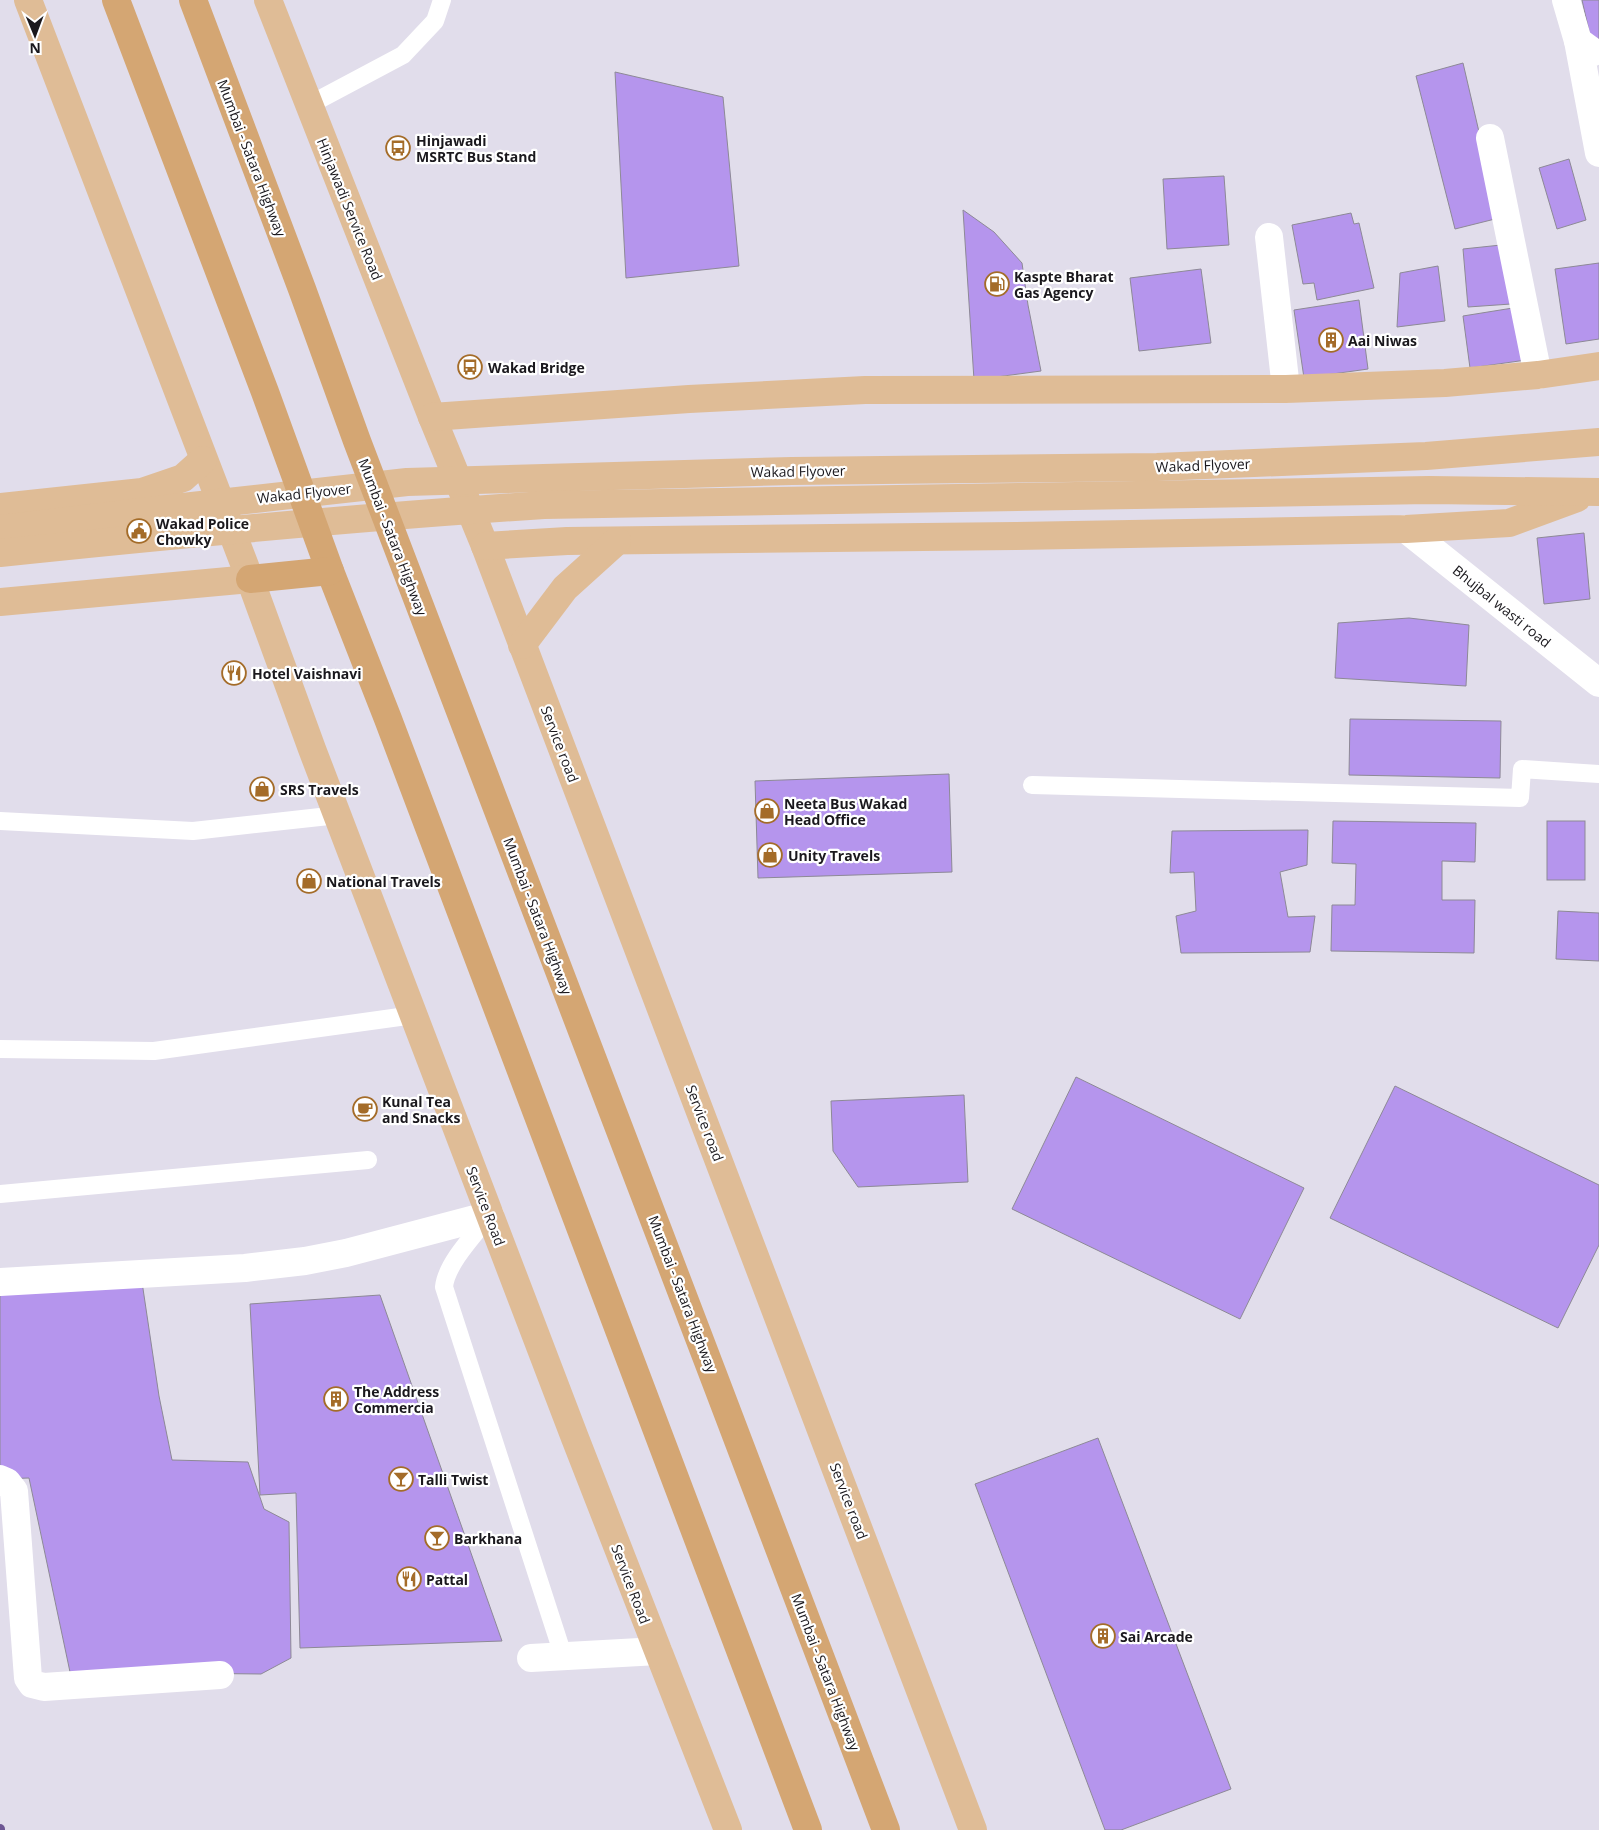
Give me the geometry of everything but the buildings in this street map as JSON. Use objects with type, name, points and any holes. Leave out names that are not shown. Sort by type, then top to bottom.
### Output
[{"type":"highway","points":[[116,0],[265,392],[330,571],[385,710],[808,1830]]},
{"type":"highway","name":"Mumbai - Satara Highway","points":[[193,0],[357,441],[886,1830]]},
{"type":"highway","points":[[250,579],[330,571]]},
{"type":"main road","name":"Service Road","points":[[28,0],[250,579],[490,1215],[728,1830]]},
{"type":"main road","name":"Hinjawadi Service Road","points":[[268,0],[432,417]]},
{"type":"main road","points":[[432,417],[689,399],[865,390],[1286,389],[1445,383],[1538,375],[1599,366]]},
{"type":"main road","name":"Service road","points":[[432,417],[485,546],[973,1830]]},
{"type":"main road","name":"Wakad Flyover","points":[[0,529],[408,482],[810,470],[1157,467],[1426,456],[1599,442]]},
{"type":"main road","points":[[0,507],[142,492],[183,478],[203,460]]},
{"type":"main road","name":"Wakad Flyover","points":[[0,553],[188,533],[429,512],[544,505],[1429,490],[1597,492]]},
{"type":"main road","points":[[485,546],[567,541],[1015,536],[1406,528],[1509,523],[1597,492]]},
{"type":"main road","points":[[522,644],[564,588],[617,541]]},
{"type":"main road","points":[[0,602],[250,579]]},
{"type":"street","points":[[1566,0],[1588,49],[1599,153]]},
{"type":"street","points":[[1490,138],[1538,375]]},
{"type":"street","points":[[1269,237],[1286,389]]},
{"type":"street","name":"Bhujbal wasti road","points":[[1406,528],[1599,684]]},
{"type":"street","points":[[0,1282],[245,1268],[305,1262],[490,1215]]},
{"type":"street","points":[[0,1479],[7,1482],[14,1491],[28,1678],[32,1684],[44,1687],[220,1675]]},
{"type":"street","points":[[532,1658],[563,1655],[658,1652]]},
{"type":"lane","points":[[309,105],[403,55],[435,21],[442,0]]},
{"type":"lane","points":[[1032,785],[1520,798],[1522,770],[1599,774]]},
{"type":"lane","points":[[0,821],[193,830],[338,815]]},
{"type":"lane","points":[[0,1050],[154,1051],[414,1016]]},
{"type":"lane","points":[[0,1194],[368,1160]]},
{"type":"lane","points":[[490,1215],[456,1259],[445,1280],[444,1287],[563,1655]]},
{"type":"place","name":"Hinjawadi MSRTC Bus Stand","points":[[398,148]]},
{"type":"place","name":"Kaspte Bharat Gas Agency","points":[[997,284]]},
{"type":"place","name":"Aai Niwas","points":[[1331,340]]},
{"type":"place","name":"Wakad Bridge","points":[[470,367]]},
{"type":"place","name":"Wakad Police Chowky","points":[[139,531]]},
{"type":"place","name":"Hotel Vaishnavi","points":[[234,673]]},
{"type":"place","name":"SRS Travels","points":[[262,789]]},
{"type":"place","name":"Neeta Bus Wakad Head Office","points":[[767,811]]},
{"type":"place","name":"Unity Travels","points":[[770,855]]},
{"type":"place","name":"National Travels","points":[[309,881]]},
{"type":"place","name":"Kunal Tea and Snacks","points":[[365,1109]]},
{"type":"place","name":"The Address Commercia","points":[[336,1399]]},
{"type":"place","name":"Talli Twist","points":[[401,1479]]},
{"type":"place","name":"Barkhana","points":[[437,1538]]},
{"type":"place","name":"Pattal","points":[[409,1579]]},
{"type":"place","name":"Sai Arcade","points":[[1103,1636]]}]
